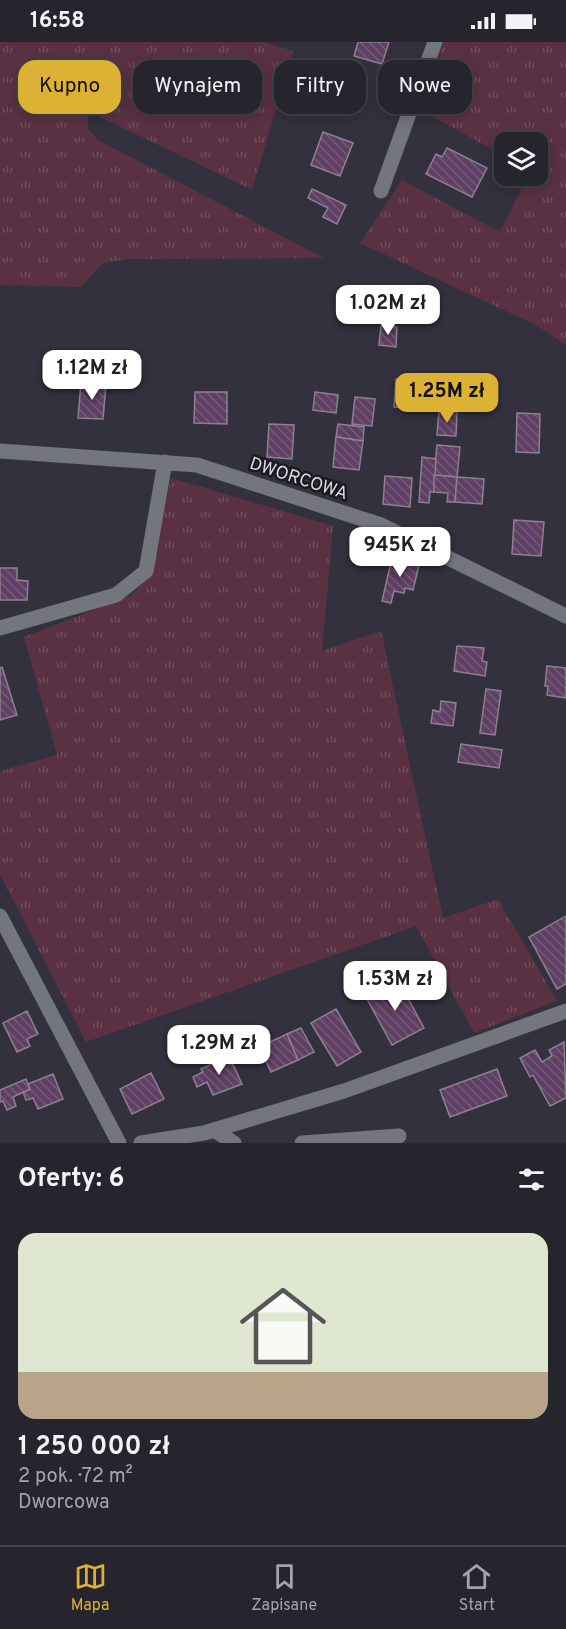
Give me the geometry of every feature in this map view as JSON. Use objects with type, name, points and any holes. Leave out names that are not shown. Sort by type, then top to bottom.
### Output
[{"type":"street","points":[[381,191],[435,42]]},
{"type":"street","name":"DWORCOWA","points":[[0,452],[197,465],[381,525],[566,616]]},
{"type":"street","points":[[0,627],[116,595],[146,571],[165,462]]},
{"type":"street","points":[[0,916],[119,1143]]},
{"type":"street","points":[[141,1143],[214,1130],[344,1091],[566,1011]]},
{"type":"street","points":[[214,1130],[234,1143]]},
{"type":"street","points":[[302,1143],[399,1136]]},
{"type":"green space","points":[[0,42],[264,42],[293,51],[290,60],[274,60],[274,114],[252,190],[94,114],[121,114],[121,60],[18,60],[18,114],[88,114],[88,129],[98,140],[324,258],[126,259],[103,263],[81,287],[0,285]]},
{"type":"green space","points":[[444,42],[566,42],[566,345],[538,326],[360,243],[402,180],[500,232],[523,186],[548,186],[548,132],[494,132],[494,150],[428,114],[472,114],[472,60],[438,60]]},
{"type":"green space","points":[[171,478],[333,526],[322,651],[381,631],[443,918],[498,899],[557,1001],[474,1033],[416,926],[86,1042],[0,874],[0,771],[57,755],[24,637],[132,595],[150,575]]},
{"type":"building","points":[[358,42],[389,42],[383,60],[378,60],[378,63],[354,56]]},
{"type":"building","points":[[323,132],[353,143],[340,176],[311,165]]},
{"type":"building","points":[[447,148],[487,168],[472,197],[426,174],[436,154],[442,157]]},
{"type":"building","points":[[312,189],[346,205],[337,224],[323,217],[328,208],[308,198]]},
{"type":"building","points":[[381,326],[397,327],[396,347],[379,345]]},
{"type":"building","points":[[396,379],[425,381],[423,409],[394,407]]},
{"type":"building","points":[[81,382],[106,384],[103,419],[78,418]]},
{"type":"building","points":[[195,392],[227,392],[227,424],[194,423]]},
{"type":"building","points":[[315,392],[338,395],[336,413],[313,410]]},
{"type":"building","points":[[355,397],[375,399],[372,426],[352,424]]},
{"type":"building","points":[[439,411],[457,412],[456,436],[437,435]]},
{"type":"building","points":[[517,413],[540,414],[539,453],[516,452]]},
{"type":"building","points":[[269,424],[294,425],[292,459],[267,457]]},
{"type":"building","points":[[338,424],[364,427],[363,441],[336,437]]},
{"type":"building","points":[[336,437],[363,441],[359,470],[333,467]]},
{"type":"building","points":[[437,445],[460,447],[457,477],[434,475]]},
{"type":"building","points":[[422,457],[436,459],[434,492],[430,492],[429,503],[419,502]]},
{"type":"building","points":[[434,475],[457,477],[455,502],[447,502],[448,493],[434,492]]},
{"type":"building","points":[[385,476],[412,478],[410,507],[383,504]]},
{"type":"building","points":[[457,477],[484,479],[482,504],[455,502]]},
{"type":"building","points":[[514,520],[544,522],[541,556],[512,554]]},
{"type":"building","points":[[392,558],[419,565],[413,590],[405,588],[404,593],[394,591],[391,603],[382,601]]},
{"type":"building","points":[[0,568],[17,568],[17,580],[28,581],[27,600],[0,600]]},
{"type":"building","points":[[457,646],[484,648],[482,661],[487,662],[485,676],[454,671]]},
{"type":"building","points":[[547,666],[566,668],[566,698],[547,695],[548,686],[545,686]]},
{"type":"building","points":[[2,667],[17,715],[0,720],[0,668]]},
{"type":"building","points":[[486,689],[501,691],[495,735],[480,733]]},
{"type":"building","points":[[441,701],[456,703],[453,726],[431,723],[433,710],[440,712]]},
{"type":"building","points":[[461,744],[502,750],[499,768],[458,762]]},
{"type":"building","points":[[566,916],[566,984],[557,989],[529,937]]},
{"type":"building","points":[[398,980],[424,1028],[392,1045],[366,997]]},
{"type":"building","points":[[336,1009],[361,1052],[337,1066],[311,1023]]},
{"type":"building","points":[[27,1011],[38,1034],[27,1039],[30,1046],[17,1052],[3,1023]]},
{"type":"building","points":[[301,1028],[314,1052],[298,1060],[287,1034]]},
{"type":"building","points":[[287,1034],[298,1060],[271,1072],[259,1047]]},
{"type":"building","points":[[564,1042],[566,1098],[550,1106],[533,1075],[530,1077],[520,1058],[535,1050],[542,1062],[552,1056],[549,1050]]},
{"type":"building","points":[[229,1056],[242,1084],[213,1095],[207,1082],[197,1087],[193,1077],[203,1072],[201,1069]]},
{"type":"building","points":[[497,1069],[507,1096],[450,1117],[440,1090]]},
{"type":"building","points":[[151,1073],[164,1099],[132,1114],[120,1089]]},
{"type":"building","points":[[53,1074],[63,1099],[38,1109],[33,1098],[26,1100],[23,1092],[30,1089],[28,1084]]},
{"type":"building","points":[[26,1079],[30,1089],[13,1097],[16,1106],[7,1110],[3,1101],[0,1102],[0,1090]]}]
